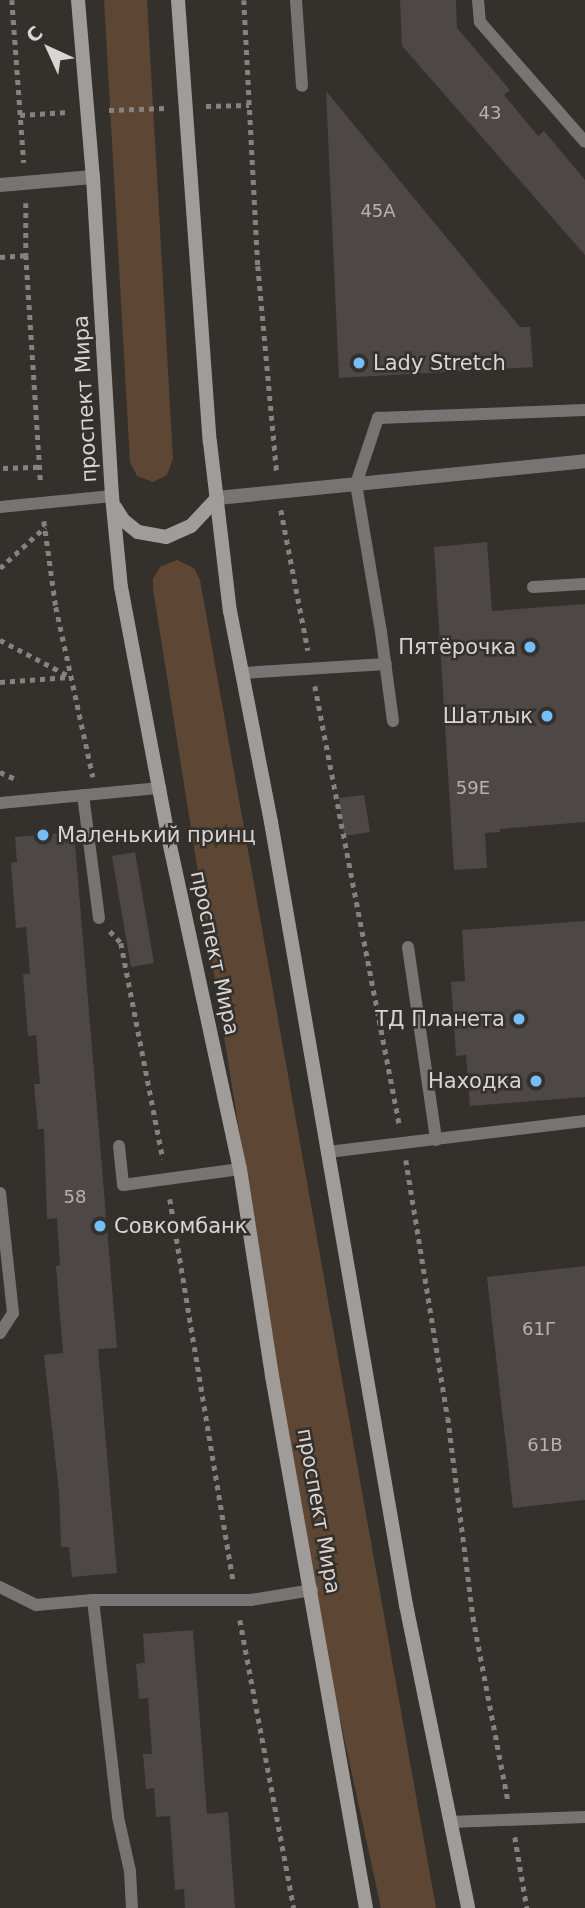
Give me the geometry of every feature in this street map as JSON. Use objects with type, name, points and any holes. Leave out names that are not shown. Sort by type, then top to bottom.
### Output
[{"type":"main road","name":"проспект Мира","points":[[78,0],[93,177],[112,496],[121,587],[240,1169],[272,1376],[312,1590],[366,1908]]},
{"type":"main road","points":[[178,0],[210,442],[230,611],[328,1152],[406,1605],[468,1908]]},
{"type":"main road","points":[[112,496],[118,513],[130,527],[156,537],[191,527],[217,498]]},
{"type":"street","points":[[0,185],[93,177]]},
{"type":"street","points":[[217,498],[585,461]]},
{"type":"lane","points":[[296,0],[302,86]]},
{"type":"lane","points":[[478,0],[480,22],[585,142]]},
{"type":"lane","points":[[393,721],[356,484],[378,418],[585,410]]},
{"type":"lane","points":[[0,507],[112,496]]},
{"type":"lane","points":[[533,587],[585,584]]},
{"type":"lane","points":[[243,673],[386,664]]},
{"type":"lane","points":[[0,803],[160,788]]},
{"type":"lane","points":[[90,794],[99,918]]},
{"type":"lane","points":[[408,947],[436,1140]]},
{"type":"lane","points":[[328,1152],[404,1145],[585,1121]]},
{"type":"lane","points":[[119,1146],[123,1185],[240,1169]]},
{"type":"lane","points":[[0,1193],[13,1314],[0,1333]]},
{"type":"lane","points":[[0,1587],[36,1605],[93,1600],[237,1600],[312,1590]]},
{"type":"lane","points":[[93,1600],[118,1817],[130,1871],[132,1908]]},
{"type":"lane","points":[[450,1822],[513,1822],[585,1817]]},
{"type":"path","points":[[12,0],[26,183],[26,255],[42,503],[56,607],[71,677],[90,794]]},
{"type":"path","points":[[244,0],[258,266],[287,550],[404,1145],[448,1418],[472,1617],[513,1822],[527,1908]]},
{"type":"path","points":[[20,115],[249,105]]},
{"type":"path","points":[[0,257],[26,255]]},
{"type":"path","points":[[3,468],[40,467]]},
{"type":"path","points":[[0,568],[45,527]]},
{"type":"path","points":[[0,640],[71,677]]},
{"type":"path","points":[[0,682],[71,677]]},
{"type":"path","points":[[99,918],[121,943],[167,1179],[237,1600],[294,1908]]},
{"type":"shaded area","points":[[104,0],[147,0],[173,459],[167,475],[153,482],[137,476],[130,462]]},
{"type":"shaded area","points":[[177,560],[194,568],[200,580],[436,1908],[381,1908],[312,1590],[153,589],[153,579],[160,567]]},
{"type":"building","points":[[400,0],[456,0],[457,28],[510,90],[504,95],[538,136],[544,131],[585,180],[585,255],[402,46]]},
{"type":"building","points":[[326,91],[520,327],[530,327],[533,367],[339,378]]},
{"type":"building","points":[[487,542],[492,611],[585,604],[585,822],[500,829],[500,832],[485,833],[487,868],[454,870],[434,547]]},
{"type":"building","points":[[364,795],[370,832],[344,836],[339,798]]},
{"type":"building","points":[[74,832],[117,1348],[98,1349],[117,1573],[72,1577],[69,1547],[61,1547],[59,1492],[44,1355],[63,1353],[56,1266],[60,1265],[57,1218],[47,1219],[44,1129],[38,1129],[34,1084],[40,1084],[36,1035],[28,1036],[23,974],[30,974],[26,927],[16,928],[11,863],[17,862],[15,837]]},
{"type":"building","points":[[135,852],[154,963],[131,967],[112,856]]},
{"type":"building","name":"ТД Планета","points":[[585,921],[585,1097],[470,1106],[466,1055],[456,1056],[451,982],[465,981],[462,930]]},
{"type":"building","points":[[585,1266],[585,1500],[513,1508],[487,1277]]},
{"type":"building","points":[[193,1630],[207,1814],[228,1812],[235,1908],[185,1908],[184,1889],[175,1890],[170,1816],[156,1817],[154,1788],[146,1789],[143,1754],[152,1754],[148,1698],[139,1699],[136,1664],[145,1663],[143,1634]]},
{"type":"place","name":"Lady Stretch","points":[[359,363]]},
{"type":"place","name":"Пятёрочка","points":[[530,647]]},
{"type":"place","name":"Шатлык","points":[[547,716]]},
{"type":"place","name":"Маленький принц","points":[[43,835]]},
{"type":"place","name":"ТД Планета","points":[[519,1019]]},
{"type":"place","name":"Находка","points":[[536,1081]]},
{"type":"place","name":"Совкомбанк","points":[[100,1226]]}]
